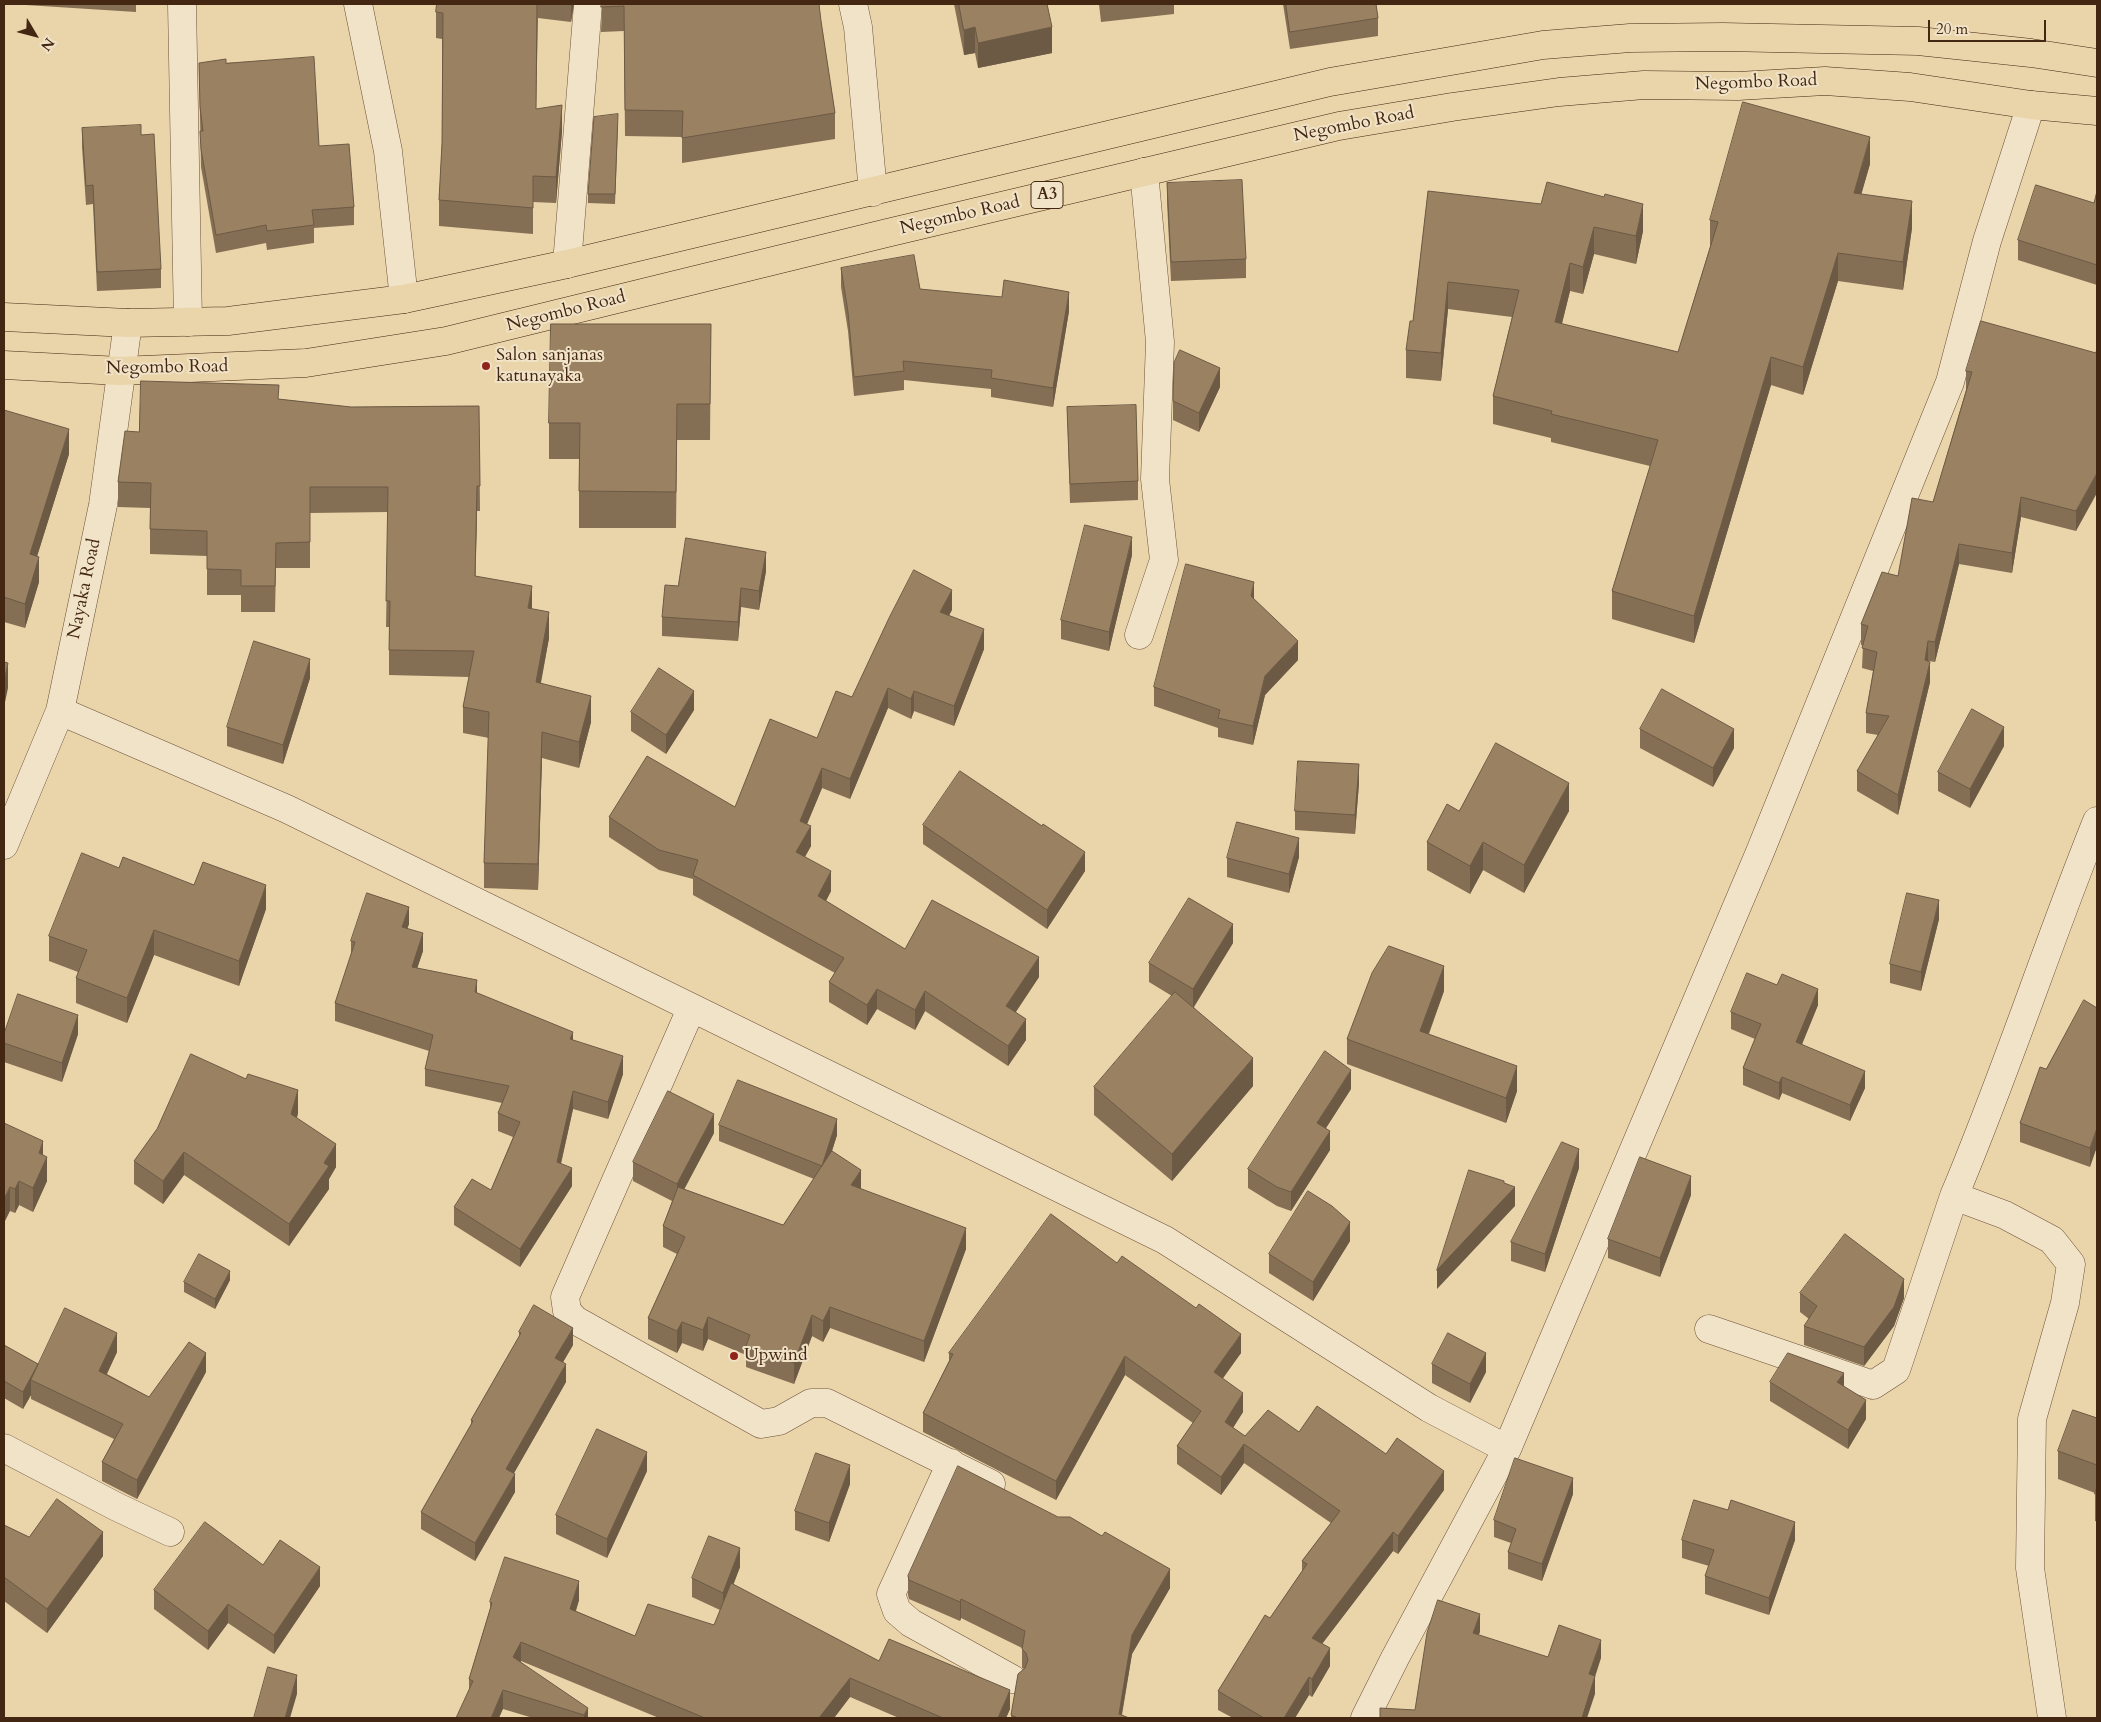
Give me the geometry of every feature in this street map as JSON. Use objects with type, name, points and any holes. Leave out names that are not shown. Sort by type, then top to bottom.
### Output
[{"type":"highway","points":[[4,317],[128,323],[228,321],[404,298],[567,264],[1330,82],[1543,45],[1630,38],[1723,37],[1918,41],[2031,53],[2097,63]]},
{"type":"highway","name":"Negombo Road","points":[[4,365],[120,371],[306,363],[446,341],[887,233],[1339,126],[1452,107],[1559,92],[1644,85],[1738,86],[1825,81],[1910,86],[2031,105],[2097,110]]},
{"type":"street","points":[[182,4],[188,322]]},
{"type":"street","points":[[358,4],[388,151],[404,298]]},
{"type":"street","points":[[567,264],[588,4]]},
{"type":"street","points":[[853,4],[858,27],[873,192]]},
{"type":"street","points":[[1365,1718],[1507,1449],[1760,852],[1950,382],[1988,241],[2031,105]]},
{"type":"street","points":[[1139,635],[1164,560],[1155,478],[1160,342],[1144,172]]},
{"type":"street","name":"Nayaka Road","points":[[4,845],[60,711],[103,505],[128,323]]},
{"type":"street","points":[[60,711],[286,809],[1164,1240],[1429,1408],[1507,1449]]},
{"type":"street","points":[[1709,1329],[1874,1385],[1896,1370],[1954,1196],[1985,1122],[2062,908],[2097,821]]},
{"type":"street","points":[[691,1008],[565,1297],[567,1311],[575,1320],[761,1424],[779,1421],[811,1403],[827,1403],[1012,1494]]},
{"type":"street","points":[[1954,1196],[2005,1215],[2052,1240],[2071,1264],[2066,1302],[2032,1418],[2030,1568],[2052,1718]]},
{"type":"street","points":[[4,1448],[117,1508],[170,1532]]},
{"type":"street","points":[[951,1463],[891,1594],[897,1611],[911,1623],[1012,1678]]},
{"type":"building","points":[[437,4],[537,4],[536,109],[562,105],[556,177],[533,176],[533,208],[439,200],[442,143],[443,13],[436,12]]},
{"type":"building","points":[[602,4],[819,4],[835,113],[682,138],[683,111],[625,110],[624,6],[601,7]]},
{"type":"building","points":[[959,4],[1047,4],[1052,27],[978,43],[975,27],[964,30]]},
{"type":"building","points":[[1286,4],[1376,4],[1378,18],[1290,32]]},
{"type":"building","points":[[314,57],[319,146],[349,144],[354,207],[312,210],[314,225],[267,231],[266,225],[216,235],[201,149],[200,131],[203,131],[200,107],[199,63],[226,59],[226,63]]},
{"type":"building","points":[[1743,102],[1870,137],[1854,193],[1912,201],[1903,262],[1838,253],[1803,367],[1771,357],[1694,616],[1612,591],[1658,440],[1551,414],[1552,411],[1493,396],[1519,290],[1448,282],[1441,353],[1406,350],[1410,321],[1413,321],[1428,191],[1541,204],[1547,182],[1604,197],[1605,194],[1643,204],[1636,236],[1594,227],[1583,267],[1570,263],[1555,322],[1678,352],[1718,222],[1710,220]]},
{"type":"building","points":[[618,114],[615,194],[588,194],[594,117]]},
{"type":"building","points":[[141,125],[141,135],[154,134],[161,269],[97,272],[93,185],[86,186],[82,128]]},
{"type":"building","points":[[1242,180],[1246,259],[1171,262],[1167,183]]},
{"type":"building","points":[[2036,185],[2094,203],[2097,191],[2097,265],[2018,240]]},
{"type":"building","points":[[914,255],[920,289],[1002,297],[1004,280],[1069,292],[1053,388],[991,378],[992,370],[903,361],[904,371],[854,377],[848,312],[841,268]]},
{"type":"building","points":[[1981,321],[2096,353],[2097,347],[2097,473],[2076,511],[2021,497],[2012,553],[1959,544],[1935,642],[1928,641],[1925,660],[1930,662],[1898,795],[1857,771],[1889,716],[1866,713],[1877,652],[1862,648],[1868,626],[1861,624],[1882,572],[1898,576],[1912,498],[1933,502],[1972,372],[1966,371]]},
{"type":"building","points":[[551,324],[711,324],[710,404],[677,404],[676,492],[579,491],[580,423],[549,423]]},
{"type":"building","points":[[1180,350],[1220,368],[1199,413],[1173,401],[1174,363]]},
{"type":"building","points":[[141,381],[279,385],[278,399],[351,407],[479,406],[480,486],[477,486],[475,576],[532,586],[528,608],[549,612],[536,682],[591,696],[579,742],[542,732],[538,864],[484,863],[489,712],[463,707],[474,651],[389,650],[390,601],[386,601],[388,487],[310,487],[310,542],[276,543],[275,586],[241,586],[241,570],[207,569],[207,531],[150,529],[151,483],[118,482],[125,431],[139,432]]},
{"type":"building","points":[[1136,405],[1138,481],[1070,484],[1067,407]]},
{"type":"building","points":[[4,410],[69,429],[30,554],[39,557],[25,604],[4,597]]},
{"type":"building","points":[[1085,525],[1132,537],[1109,632],[1061,620]]},
{"type":"building","points":[[686,538],[766,552],[759,591],[741,588],[738,622],[662,617],[665,585],[678,586]]},
{"type":"building","points":[[1186,564],[1254,582],[1251,596],[1298,641],[1265,676],[1253,726],[1218,718],[1220,710],[1154,687]]},
{"type":"building","points":[[914,570],[952,590],[940,612],[984,629],[954,706],[914,691],[911,699],[888,688],[850,779],[822,768],[800,821],[811,826],[796,852],[831,871],[818,896],[905,949],[932,900],[1039,957],[1006,1006],[1026,1019],[1008,1046],[925,991],[915,1010],[877,989],[867,1005],[829,982],[844,958],[693,875],[698,860],[659,850],[609,817],[647,756],[735,807],[770,719],[817,738],[836,691],[852,697]]},
{"type":"building","points":[[254,641],[310,659],[283,745],[227,727]]},
{"type":"building","points":[[4,662],[8,663],[4,682]]},
{"type":"building","points":[[659,668],[694,691],[666,735],[631,712]]},
{"type":"building","points":[[1662,689],[1734,729],[1713,768],[1640,729]]},
{"type":"building","points":[[1972,709],[2004,727],[1970,789],[1938,772]]},
{"type":"building","points":[[1496,743],[1569,783],[1524,865],[1483,842],[1470,866],[1427,842],[1447,804],[1459,811]]},
{"type":"building","points":[[1298,761],[1359,764],[1355,815],[1295,811]]},
{"type":"building","points":[[960,771],[1042,826],[1043,824],[1085,852],[1047,910],[923,825]]},
{"type":"building","points":[[1237,822],[1299,838],[1289,874],[1227,858]]},
{"type":"building","points":[[82,853],[119,868],[123,857],[194,885],[203,862],[266,885],[239,961],[154,930],[127,998],[76,978],[87,950],[49,936]]},
{"type":"building","points":[[367,893],[409,907],[402,927],[423,933],[412,967],[477,980],[475,992],[573,1032],[570,1039],[623,1056],[608,1102],[573,1091],[557,1162],[572,1168],[520,1249],[454,1207],[472,1179],[491,1190],[520,1122],[498,1113],[509,1086],[425,1069],[433,1035],[335,1003],[355,942],[351,941]]},
{"type":"building","points":[[1907,893],[1939,900],[1921,972],[1890,964]]},
{"type":"building","points":[[1189,898],[1233,924],[1193,989],[1149,963]]},
{"type":"building","points":[[1389,946],[1444,966],[1420,1031],[1517,1066],[1506,1098],[1347,1039],[1372,973]]},
{"type":"building","points":[[1747,973],[1777,985],[1782,974],[1818,989],[1796,1042],[1865,1071],[1850,1105],[1782,1077],[1779,1083],[1743,1068],[1761,1024],[1731,1012]]},
{"type":"building","points":[[1175,992],[1253,1058],[1172,1154],[1094,1087]]},
{"type":"building","points":[[18,994],[78,1015],[62,1063],[4,1043],[4,1034]]},
{"type":"building","points":[[2084,1000],[2097,1008],[2097,1128],[2090,1148],[2020,1123],[2040,1067],[2046,1069]]},
{"type":"building","points":[[1325,1051],[1351,1070],[1317,1123],[1330,1131],[1291,1192],[1277,1187],[1248,1169]]},
{"type":"building","points":[[191,1054],[246,1079],[248,1074],[298,1090],[291,1114],[336,1144],[324,1163],[329,1166],[289,1224],[184,1152],[163,1181],[134,1161],[157,1129]]},
{"type":"building","points":[[738,1080],[837,1119],[822,1166],[719,1125]]},
{"type":"building","points":[[668,1091],[714,1114],[677,1184],[633,1162]]},
{"type":"building","points":[[4,1123],[43,1141],[39,1153],[47,1157],[33,1188],[19,1181],[15,1189],[10,1187],[4,1199]]},
{"type":"building","points":[[1562,1142],[1579,1149],[1545,1254],[1511,1242]]},
{"type":"building","points":[[832,1151],[861,1170],[851,1185],[966,1228],[924,1341],[830,1307],[823,1321],[812,1315],[794,1363],[746,1346],[750,1335],[708,1317],[703,1330],[682,1322],[677,1331],[648,1318],[685,1237],[663,1226],[678,1187],[783,1225]]},
{"type":"building","points":[[1640,1157],[1691,1176],[1660,1258],[1608,1239]]},
{"type":"building","points":[[1469,1170],[1504,1181],[1504,1183],[1515,1187],[1437,1270]]},
{"type":"building","points":[[1308,1191],[1332,1206],[1350,1222],[1313,1282],[1269,1254]]},
{"type":"building","points":[[1051,1214],[1117,1263],[1122,1256],[1196,1308],[1199,1304],[1241,1334],[1214,1372],[1243,1393],[1225,1422],[1245,1436],[1268,1410],[1299,1432],[1317,1406],[1386,1454],[1397,1438],[1444,1471],[1398,1536],[1393,1532],[1312,1638],[1330,1648],[1312,1679],[1309,1677],[1284,1718],[1264,1718],[1218,1691],[1265,1615],[1270,1618],[1307,1564],[1302,1561],[1340,1511],[1244,1444],[1221,1477],[1177,1446],[1201,1411],[1125,1356],[1056,1481],[923,1413],[953,1354],[949,1353]]},
{"type":"building","points":[[1845,1234],[1904,1279],[1894,1307],[1864,1347],[1804,1326],[1817,1306],[1800,1293]]},
{"type":"building","points":[[199,1254],[230,1271],[215,1299],[184,1282]]},
{"type":"building","points":[[534,1305],[573,1328],[555,1358],[566,1364],[506,1469],[515,1474],[475,1543],[421,1512],[473,1421],[471,1420],[521,1333],[519,1332]]},
{"type":"building","points":[[65,1308],[117,1333],[99,1371],[149,1397],[189,1342],[206,1353],[137,1480],[102,1462],[123,1424],[31,1380]]},
{"type":"building","points":[[1448,1333],[1486,1353],[1470,1384],[1432,1364]]},
{"type":"building","points":[[4,1345],[38,1364],[23,1392],[4,1381]]},
{"type":"building","points":[[1788,1353],[1844,1373],[1837,1382],[1866,1400],[1848,1430],[1770,1382]]},
{"type":"building","points":[[2073,1410],[2097,1418],[2097,1465],[2058,1451]]},
{"type":"building","points":[[597,1429],[647,1452],[607,1539],[556,1515]]},
{"type":"building","points":[[816,1453],[850,1465],[829,1523],[795,1511]]},
{"type":"building","points":[[1515,1458],[1573,1478],[1542,1564],[1508,1552],[1516,1529],[1494,1520]]},
{"type":"building","points":[[958,1466],[1058,1517],[1070,1517],[1102,1536],[1105,1532],[1170,1569],[1132,1635],[1119,1714],[1129,1718],[1018,1718],[1011,1715],[1018,1674],[1025,1668],[1028,1660],[1026,1653],[1022,1649],[1025,1631],[961,1599],[960,1602],[909,1580],[908,1576]]},
{"type":"building","points":[[57,1499],[103,1532],[47,1609],[4,1577],[4,1525],[29,1537]]},
{"type":"building","points":[[1694,1500],[1728,1510],[1731,1500],[1795,1522],[1769,1598],[1705,1576],[1714,1550],[1682,1540]]},
{"type":"building","points":[[205,1522],[263,1565],[280,1540],[320,1567],[274,1635],[228,1604],[208,1631],[154,1590]]},
{"type":"building","points":[[709,1536],[740,1548],[723,1593],[692,1578]]},
{"type":"building","points":[[505,1557],[579,1581],[570,1609],[635,1636],[648,1604],[714,1625],[731,1583],[879,1661],[889,1639],[1010,1690],[998,1718],[943,1718],[850,1678],[819,1718],[705,1718],[521,1642],[513,1657],[588,1708],[584,1715],[503,1690],[491,1718],[456,1718],[473,1681],[469,1679],[492,1603],[490,1602]]},
{"type":"building","points":[[1438,1600],[1480,1614],[1473,1633],[1548,1657],[1559,1625],[1601,1640],[1589,1674],[1595,1676],[1582,1718],[1380,1718],[1380,1708],[1415,1710],[1427,1633]]},
{"type":"building","points":[[268,1667],[297,1675],[285,1718],[254,1718]]},
{"type":"place","name":"Salon sanjanas katunayaka","points":[[486,366]]},
{"type":"place","name":"Upwind","points":[[734,1356]]}]
